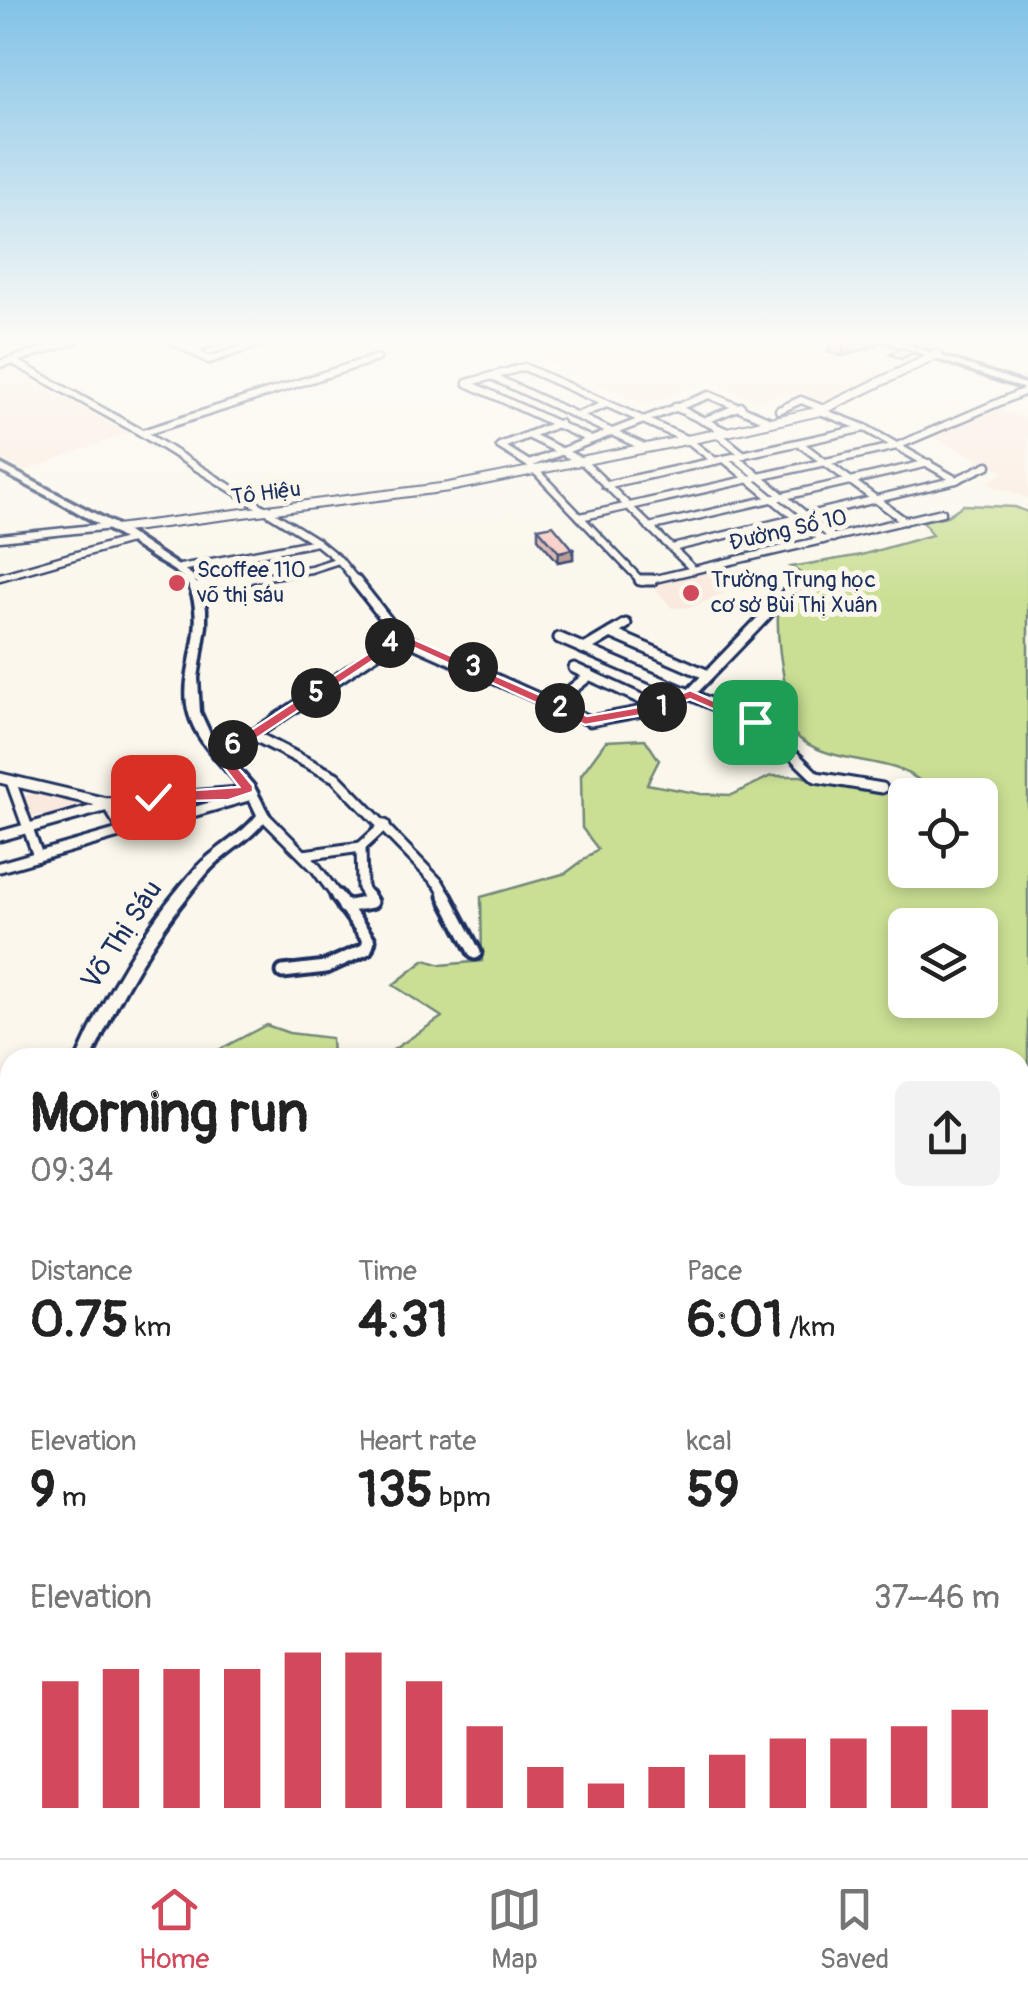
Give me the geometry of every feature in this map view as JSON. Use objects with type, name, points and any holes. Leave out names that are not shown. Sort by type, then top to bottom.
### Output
[{"type":"main road","points":[[0,466],[180,568],[196,588],[201,615],[194,710],[263,815]]},
{"type":"main road","name":"Võ Thị Sáu","points":[[89,1048],[141,954],[187,889],[216,856],[263,815]]},
{"type":"street","points":[[129,427],[271,510],[317,542],[339,560],[400,636],[590,721],[659,708],[690,694],[800,580]]},
{"type":"street","points":[[142,434],[165,427]]},
{"type":"street","points":[[549,427],[500,446],[529,464],[580,517],[897,446],[940,427]]},
{"type":"street","points":[[562,427],[590,439]]},
{"type":"street","points":[[599,427],[646,448]]},
{"type":"street","points":[[529,464],[625,427]]},
{"type":"street","points":[[659,427],[688,440],[748,479],[823,540]]},
{"type":"street","points":[[712,427],[758,476],[833,538]]},
{"type":"street","name":"Tô Hiệu","points":[[114,528],[449,487],[751,427]]},
{"type":"street","points":[[861,427],[956,480]]},
{"type":"street","points":[[605,485],[864,428]]},
{"type":"street","points":[[528,435],[582,462],[694,570]]},
{"type":"street","points":[[800,442],[905,521]]},
{"type":"street","points":[[649,527],[929,463]]},
{"type":"street","points":[[672,548],[956,480],[988,465]]},
{"type":"street","name":"Đường Số 10","points":[[580,517],[642,582],[942,512]]},
{"type":"street","points":[[0,538],[114,528]]},
{"type":"street","points":[[0,576],[132,539]]},
{"type":"street","points":[[180,568],[317,542]]},
{"type":"street","points":[[264,552],[276,574]]},
{"type":"street","points":[[227,559],[237,581]]},
{"type":"street","points":[[196,588],[339,560]]},
{"type":"street","points":[[584,649],[626,624]]},
{"type":"street","points":[[611,632],[708,675]]},
{"type":"street","points":[[219,752],[252,735],[400,636]]},
{"type":"street","points":[[559,638],[770,730],[816,777],[882,788]]},
{"type":"street","points":[[574,668],[659,708]]},
{"type":"street","points":[[552,704],[590,675]]},
{"type":"street","points":[[252,735],[335,777],[385,825],[438,884],[475,953]]},
{"type":"street","points":[[0,781],[107,805],[124,831]]},
{"type":"street","points":[[12,781],[38,856]]},
{"type":"street","points":[[0,836],[107,805],[250,792]]},
{"type":"street","points":[[0,866],[250,792]]},
{"type":"street","points":[[263,815],[304,855],[365,932],[369,945],[328,968],[283,972]]},
{"type":"street","points":[[304,855],[361,847],[385,825]]},
{"type":"street","points":[[344,908],[371,902],[362,888],[361,847]]},
{"type":"shaded area","points":[[0,427],[117,427],[128,433],[25,471],[0,458]]},
{"type":"shaded area","points":[[954,427],[1028,427],[1028,498],[986,483],[1005,472],[930,436]]},
{"type":"shaded area","name":"Trường Trung học cơ sở Bùi Thị Xuân","points":[[728,565],[745,584],[692,607],[672,608],[649,582]]},
{"type":"shaded area","points":[[44,791],[88,804],[44,819],[42,815],[32,816],[24,796]]},
{"type":"green space","points":[[963,505],[1015,507],[1028,512],[1028,1048],[396,1048],[442,1017],[393,985],[425,960],[441,965],[482,961],[481,897],[566,873],[598,849],[582,828],[581,775],[606,741],[645,739],[659,760],[647,784],[701,794],[732,795],[771,776],[801,776],[827,784],[888,790],[888,888],[998,888],[998,778],[915,778],[885,765],[828,753],[793,733],[778,612],[821,586],[791,567],[861,555],[932,535],[923,521],[947,516]]},
{"type":"green space","points":[[266,1025],[289,1033],[331,1038],[332,1048],[222,1048]]},
{"type":"building","points":[[553,525],[573,549],[559,552],[538,528]]},
{"type":"place","name":"Scoffee 110 võ thị sáu","points":[[177,583]]},
{"type":"place","name":"Trường Trung học cơ sở Bùi Thị Xuân","points":[[691,593]]},
{"type":"route","points":[[153,797],[229,795],[248,789],[219,752],[252,735],[400,636],[585,720],[599,721],[659,708],[690,694],[755,722]]}]
